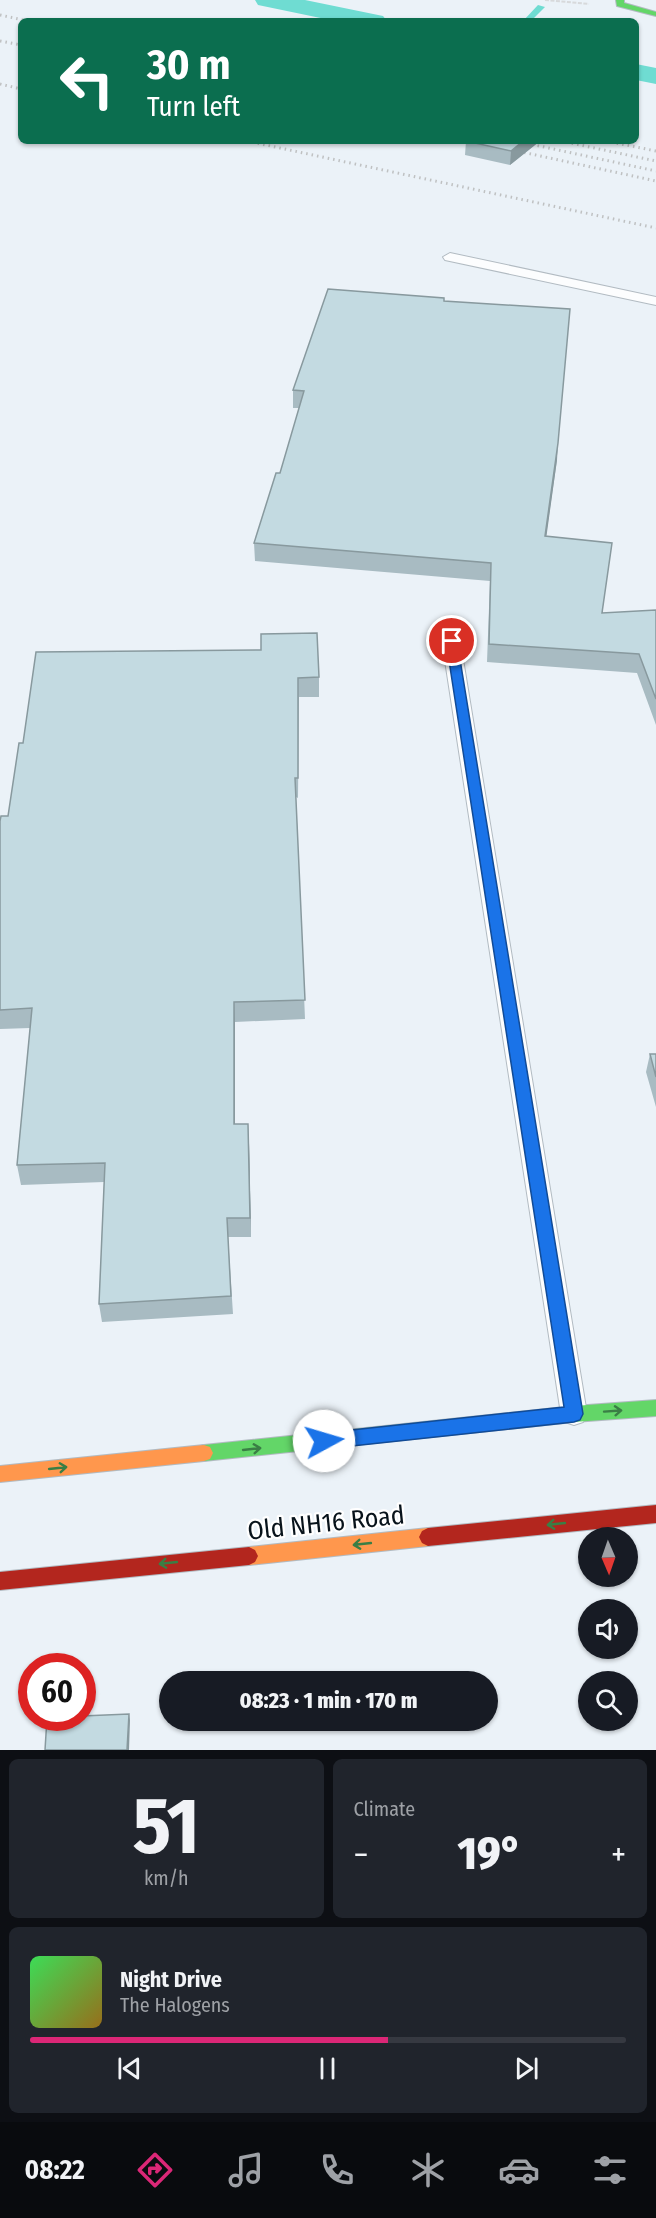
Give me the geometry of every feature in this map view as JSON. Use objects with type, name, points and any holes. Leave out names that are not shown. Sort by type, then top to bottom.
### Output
[{"type":"main road","points":[[620,2],[656,14]]},
{"type":"main road","points":[[0,1474],[574,1414],[656,1408]]},
{"type":"main road","name":"Old NH16 Road","points":[[0,1581],[656,1514]]},
{"type":"lane","points":[[450,257],[656,301]]},
{"type":"lane","points":[[452,641],[574,1414]]},
{"type":"path","points":[[545,0],[564,3],[620,2]]},
{"type":"building","points":[[480,144],[519,144],[511,151]]},
{"type":"building","points":[[328,289],[444,298],[444,301],[570,309],[558,443],[545,536],[612,543],[602,613],[656,610],[656,699],[639,654],[489,644],[491,563],[254,543],[276,473],[280,473],[304,391],[293,390]]},
{"type":"building","points":[[317,633],[319,677],[298,678],[298,778],[295,778],[305,1000],[234,1002],[234,1124],[248,1124],[250,1218],[227,1218],[231,1296],[99,1304],[105,1163],[17,1165],[32,1008],[0,1010],[0,821],[1,816],[8,816],[19,743],[23,743],[36,652],[261,650],[261,634]]},
{"type":"building","points":[[650,1054],[656,1054],[656,1077]]},
{"type":"building","points":[[129,1714],[127,1750],[45,1750],[46,1731],[96,1731],[96,1715]]},
{"type":"waterway","points":[[267,0],[359,18]]},
{"type":"waterway","points":[[530,18],[541,7]]},
{"type":"waterway","points":[[639,73],[656,76]]},
{"type":"railway","points":[[0,15],[18,19]]},
{"type":"railway","points":[[0,41],[18,44]]},
{"type":"railway","points":[[0,84],[18,88]]},
{"type":"railway","points":[[261,144],[656,228]]},
{"type":"railway","points":[[530,144],[656,171]]},
{"type":"railway","points":[[575,144],[656,161]]},
{"type":"railway","points":[[621,144],[656,151]]},
{"type":"railway","points":[[508,149],[656,181]]},
{"type":"traffic: fast","points":[[620,0],[620,4],[656,14]]},
{"type":"traffic: fast","points":[[204,1453],[574,1414],[656,1408]]},
{"type":"traffic: slow","points":[[0,1474],[204,1453]]},
{"type":"traffic: slow","points":[[249,1556],[428,1537]]},
{"type":"traffic: jam","points":[[428,1537],[656,1514]]},
{"type":"traffic: jam","points":[[0,1581],[249,1556]]},
{"type":"route","points":[[324,1441],[574,1414],[452,641]]}]
